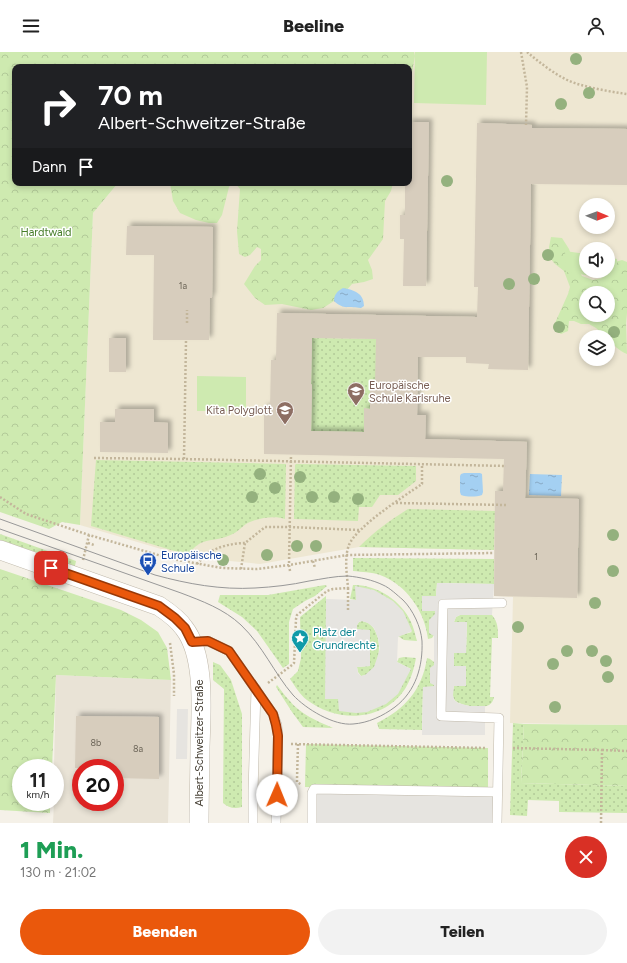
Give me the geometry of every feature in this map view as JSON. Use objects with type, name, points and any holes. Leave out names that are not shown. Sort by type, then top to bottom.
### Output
[{"type":"street","name":"Albert-Schweitzer-Straße","points":[[0,550],[159,606],[185,628],[192,642],[200,673],[199,823]]},
{"type":"lane","points":[[497,823],[499,718],[441,716],[443,604],[502,603]]},
{"type":"lane","points":[[192,642],[208,641],[229,651],[273,714],[278,730],[276,823]]},
{"type":"lane","points":[[253,823],[253,776],[257,690]]},
{"type":"lane","points":[[312,823],[312,793],[313,790],[318,788],[497,792]]},
{"type":"path","points":[[521,52],[527,88],[526,125]]},
{"type":"path","points":[[528,52],[555,73],[568,80],[580,85],[627,94]]},
{"type":"path","points":[[187,310],[187,323]]},
{"type":"path","points":[[184,459],[186,340]]},
{"type":"path","points":[[290,571],[291,455]]},
{"type":"path","points":[[94,458],[506,466]]},
{"type":"path","points":[[348,611],[347,555],[350,544],[359,530],[422,484],[422,464]]},
{"type":"path","points":[[0,497],[26,514],[89,535],[172,559],[222,568],[257,569],[347,555],[494,554]]},
{"type":"path","points":[[395,503],[506,505]]},
{"type":"path","points":[[197,564],[208,553],[221,547],[244,542],[265,527],[359,530]]},
{"type":"path","points":[[82,563],[89,535]]},
{"type":"path","points":[[240,569],[244,542]]},
{"type":"path","points":[[88,543],[94,545]]},
{"type":"path","points":[[313,561],[315,568]]},
{"type":"path","points":[[257,690],[294,663],[296,619],[298,613],[327,591],[348,588]]},
{"type":"path","points":[[167,639],[170,644],[174,674],[174,696]]},
{"type":"path","points":[[278,744],[627,751]]},
{"type":"path","points":[[298,744],[297,782],[313,790]]},
{"type":"path","points":[[601,823],[602,750]]},
{"type":"shaded area","name":"Europäische Schule Karlsruhe","points":[[224,52],[627,52],[627,725],[510,723],[513,597],[494,596],[494,550],[359,547],[260,564],[188,557],[80,525],[93,213],[116,186],[412,186],[412,64],[372,64]]},
{"type":"shaded area","points":[[437,583],[494,584],[492,615],[460,615],[456,617],[454,622],[467,622],[466,653],[454,653],[454,666],[466,666],[466,686],[454,686],[454,700],[458,703],[469,706],[485,706],[485,735],[422,735],[423,687],[434,686],[430,683],[430,668],[434,665],[434,636],[429,633],[429,620],[435,614],[435,611],[422,611],[422,596],[436,596]]},
{"type":"shaded area","points":[[355,586],[374,590],[393,601],[403,611],[412,631],[398,637],[397,662],[411,669],[398,694],[386,704],[367,712],[356,713],[339,711],[338,699],[325,699],[326,599],[356,600]],"holes":[[[362,621],[368,623],[374,628],[380,648],[374,667],[365,675],[361,676],[358,673],[357,667],[370,666],[370,630],[357,629],[357,625]]]},
{"type":"shaded area","points":[[56,675],[171,680],[168,823],[53,823],[54,811],[64,811],[64,759],[54,759]]},
{"type":"shaded area","points":[[177,709],[188,709],[187,759],[176,759]]},
{"type":"shaded area","points":[[313,791],[497,792],[497,823],[312,823]]},
{"type":"green space","name":"Hardtwald","points":[[0,52],[414,52],[415,56],[412,72],[412,64],[12,64],[12,186],[116,186],[93,213],[80,525],[62,522],[49,529],[0,512]]},
{"type":"green space","points":[[415,52],[487,52],[486,105],[414,103]]},
{"type":"green space","points":[[170,186],[230,186],[222,215],[217,223],[196,220],[180,213],[173,201]]},
{"type":"green space","points":[[238,186],[392,186],[385,201],[383,239],[368,260],[372,270],[373,279],[352,284],[344,293],[323,308],[311,310],[282,304],[265,305],[255,298],[244,284],[255,266],[261,260],[261,249],[257,247],[250,255],[245,257],[239,254],[237,231],[240,189]]},
{"type":"green space","points":[[551,237],[562,238],[569,249],[579,271],[579,278],[588,278],[593,280],[615,278],[615,262],[622,260],[627,262],[627,354],[615,346],[615,330],[598,330],[589,324],[569,321],[568,331],[561,334],[555,330],[555,323],[570,287],[564,271],[550,258],[549,247]]},
{"type":"green space","points":[[565,251],[579,253],[579,274],[566,272]]},
{"type":"green space","points":[[615,259],[617,259],[617,280],[604,278],[615,278]]},
{"type":"green space","points":[[312,338],[383,339],[375,384],[370,385],[370,409],[364,409],[364,432],[311,431]]},
{"type":"green space","points":[[197,376],[246,377],[246,411],[197,411]]},
{"type":"green space","points":[[96,460],[286,464],[285,519],[271,517],[255,520],[246,524],[231,535],[202,542],[188,555],[91,526]]},
{"type":"green space","points":[[296,464],[416,466],[416,481],[398,495],[380,495],[372,507],[359,507],[358,521],[294,519]]},
{"type":"green space","points":[[408,509],[495,511],[494,550],[359,547],[382,526]]},
{"type":"green space","points":[[0,534],[76,561],[75,566],[0,540]]},
{"type":"green space","points":[[353,558],[494,559],[494,584],[437,583],[436,596],[422,596],[435,611],[434,635],[432,638],[428,639],[419,610],[406,593],[398,585],[380,575],[353,571]]},
{"type":"green space","points":[[0,569],[121,610],[141,620],[158,632],[167,648],[171,680],[56,675],[52,759],[12,759],[12,811],[0,810]]},
{"type":"green space","points":[[325,585],[327,586],[315,596],[293,609],[289,622],[289,664],[283,668],[257,631],[242,617],[218,602],[220,595],[268,595]]},
{"type":"green space","points":[[353,585],[370,587],[387,595],[395,601],[407,614],[412,624],[417,641],[404,640],[398,636],[412,632],[356,587],[356,600],[350,599]]},
{"type":"green space","points":[[326,596],[326,699],[338,699],[411,669],[397,662],[399,658],[416,658],[412,674],[405,689],[396,700],[385,708],[359,716],[332,713],[304,698],[290,679],[298,671],[301,658],[300,617]]},
{"type":"green space","points":[[460,615],[492,615],[497,623],[498,638],[492,638],[490,697],[494,697],[492,703],[486,706],[476,707],[465,705],[456,701],[453,697],[454,686],[466,686],[454,666],[454,653],[466,653],[467,623],[454,622],[456,617]]},
{"type":"green space","points":[[362,621],[368,623],[377,635],[379,653],[373,669],[368,674],[361,676],[357,667],[370,666],[357,630],[357,625]]},
{"type":"green space","points":[[427,658],[434,662],[434,687],[423,687],[422,730],[379,729],[377,723],[387,718],[404,705],[411,697],[421,680]]},
{"type":"green space","points":[[213,662],[220,665],[231,680],[242,714],[242,807],[239,808],[232,808],[223,803],[224,689],[213,680]]},
{"type":"green space","points":[[277,685],[298,709],[309,717],[333,728],[303,727],[276,687]]},
{"type":"green space","points":[[513,723],[524,724],[521,783],[627,786],[627,813],[559,812],[559,801],[528,800],[527,816],[510,815]]},
{"type":"green space","points":[[524,724],[627,725],[627,786],[521,783]]},
{"type":"green space","points":[[306,744],[488,748],[488,792],[305,787]]},
{"type":"green space","points":[[17,811],[50,811],[50,813]]},
{"type":"water","points":[[343,288],[358,293],[364,302],[364,306],[361,308],[344,307],[337,304],[334,301],[336,293]]},
{"type":"water","points":[[464,473],[482,474],[482,495],[461,495],[460,476]]},
{"type":"water","points":[[530,474],[562,475],[561,496],[529,495]]},
{"type":"building","points":[[412,122],[429,122],[426,286],[403,286],[404,239],[400,239],[400,215],[405,215],[405,186],[412,186]]},
{"type":"building","points":[[477,123],[532,125],[532,128],[627,129],[627,185],[531,184],[528,370],[488,369],[489,364],[466,363],[466,357],[418,357],[417,415],[426,415],[425,439],[527,442],[525,498],[579,499],[577,598],[494,596],[495,491],[503,491],[504,459],[264,454],[264,407],[270,408],[271,360],[276,360],[277,313],[477,317],[478,287],[474,287]],"holes":[[[312,338],[376,339],[375,384],[370,384],[370,409],[364,408],[364,432],[311,431]]]},
{"type":"building","points":[[127,226],[213,227],[212,298],[210,298],[209,340],[153,340],[154,255],[126,255]]},
{"type":"building","points":[[109,338],[126,338],[126,372],[109,372]]},
{"type":"building","points":[[115,409],[154,409],[154,422],[168,423],[168,453],[100,452],[100,422],[115,422]]},
{"type":"building","points":[[76,716],[159,717],[159,779],[124,778],[124,759],[75,759]]},
{"type":"tram line","points":[[0,519],[155,575],[192,584],[230,588],[255,588],[282,586],[338,576],[357,577],[379,583],[403,600],[410,609],[418,625],[422,641],[422,650],[417,677],[413,686],[402,701],[380,716],[370,721],[353,724],[337,722],[321,716],[305,706],[293,695],[249,633],[227,614],[205,602],[181,593],[0,529]]},
{"type":"place","name":"Europäische Schule Karlsruhe","points":[[356,406]]},
{"type":"place","name":"Kita Polyglott","points":[[285,425]]},
{"type":"place","name":"Europäische Schule","points":[[148,576]]},
{"type":"place","name":"Platz der Grundrechte","points":[[300,653]]},
{"type":"route","points":[[51,568],[159,606],[185,628],[192,642],[208,641],[229,651],[275,719],[278,730],[277,795]]}]
